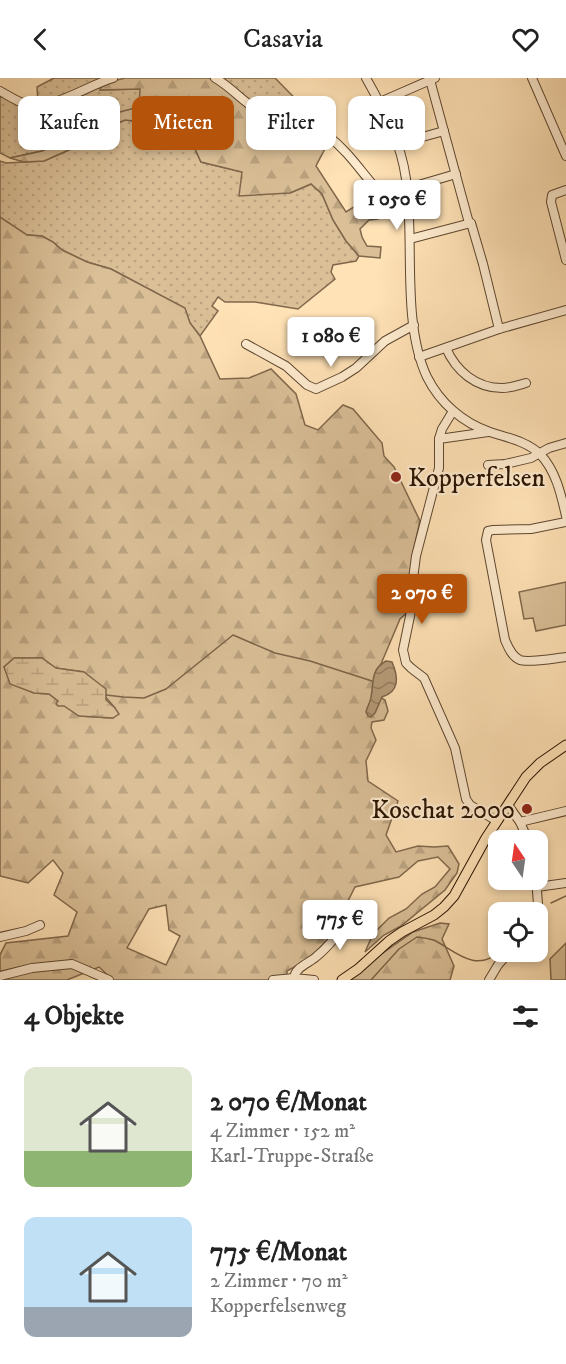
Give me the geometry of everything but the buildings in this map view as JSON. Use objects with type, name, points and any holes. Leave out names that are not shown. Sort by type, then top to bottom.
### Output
[{"type":"main road","points":[[342,980],[389,941],[444,907],[454,896],[480,847],[526,777],[550,755],[566,745]]},
{"type":"street","points":[[0,91],[22,103],[47,104],[113,78]]},
{"type":"street","points":[[215,78],[263,113],[317,128],[348,154],[387,200],[396,205],[409,206]]},
{"type":"street","points":[[366,78],[376,96]]},
{"type":"street","points":[[532,78],[566,156]]},
{"type":"street","points":[[394,96],[433,79],[444,131],[469,223],[472,225],[483,264],[499,329]]},
{"type":"street","points":[[425,136],[444,131]]},
{"type":"street","points":[[399,150],[409,206],[414,325],[419,357],[424,371],[433,388],[453,411],[473,425],[519,441],[530,446],[539,454],[552,471],[564,501],[566,516]]},
{"type":"street","points":[[415,186],[456,174]]},
{"type":"street","points":[[566,190],[552,195],[550,201],[566,260]]},
{"type":"street","points":[[410,239],[469,223]]},
{"type":"street","points":[[419,357],[499,329],[566,310]]},
{"type":"street","points":[[246,344],[286,366],[313,388],[319,389],[356,368],[385,341],[414,325]]},
{"type":"street","points":[[446,348],[457,366],[470,379],[486,386],[503,388],[526,383]]},
{"type":"street","points":[[453,411],[438,439],[439,468],[416,556],[413,579],[414,597],[403,650],[406,663],[424,678],[455,748],[466,799],[470,806],[497,821]]},
{"type":"street","points":[[438,439],[489,432]]},
{"type":"street","points":[[488,465],[506,464],[531,458],[549,448],[566,443]]},
{"type":"street","points":[[566,522],[531,529],[488,531],[486,540],[506,640],[512,652],[517,658],[527,661],[566,657]]},
{"type":"street","points":[[508,805],[524,830]]},
{"type":"street","points":[[520,822],[566,812]]},
{"type":"street","points":[[548,883],[566,883]]},
{"type":"street","points":[[294,978],[297,970],[325,950],[339,931],[350,922]]},
{"type":"street","points":[[0,937],[40,926]]},
{"type":"street","points":[[489,980],[500,962]]},
{"type":"street","points":[[0,976],[32,968],[72,964],[109,980]]},
{"type":"street","points":[[273,980],[294,978],[314,980]]},
{"type":"green space","points":[[54,78],[104,78],[60,96],[38,96],[37,87]]},
{"type":"green space","points":[[125,78],[209,78],[222,85],[246,103],[246,150],[324,150],[316,166],[346,212],[376,193],[383,203],[378,219],[369,220],[360,229],[367,246],[381,247],[380,258],[359,256],[333,220],[322,194],[311,184],[290,193],[239,196],[242,172],[201,162],[195,150],[234,150],[234,96],[140,96],[140,89],[100,90],[102,84]]},
{"type":"green space","points":[[220,78],[275,78],[293,96],[246,96],[246,99]]},
{"type":"green space","points":[[102,84],[100,90],[141,89],[140,96],[132,96],[132,109],[120,112],[120,96],[66,96]]},
{"type":"green space","points":[[0,94],[18,103],[18,150],[44,150],[10,158],[0,153]]},
{"type":"green space","points":[[132,109],[132,121],[120,122],[120,112]]},
{"type":"green space","points":[[132,121],[132,150],[195,150],[201,162],[242,172],[290,193],[311,184],[322,194],[333,220],[359,256],[356,261],[333,265],[331,272],[335,279],[298,309],[255,302],[225,302],[218,297],[212,306],[218,311],[200,336],[190,323],[184,308],[111,269],[87,262],[62,250],[42,236],[27,235],[0,217],[0,161],[6,163],[44,161],[69,150],[120,150],[120,122]]},
{"type":"green space","points":[[69,150],[44,161],[24,162],[10,158],[42,151]]},
{"type":"green space","points":[[0,217],[27,235],[42,236],[62,250],[87,262],[111,269],[185,308],[190,323],[200,336],[220,379],[249,378],[271,369],[296,394],[305,425],[318,430],[343,405],[353,409],[382,443],[384,456],[394,467],[420,521],[413,552],[410,610],[400,619],[376,671],[374,694],[385,700],[388,711],[384,720],[372,722],[371,728],[376,740],[366,761],[368,781],[398,801],[386,835],[396,852],[418,846],[448,846],[459,864],[457,873],[445,890],[365,952],[373,934],[389,918],[406,909],[422,894],[435,887],[450,869],[438,857],[418,861],[399,877],[355,887],[328,941],[311,958],[287,971],[287,977],[268,980],[113,980],[99,967],[67,980],[0,980],[0,955],[6,943],[68,936],[77,912],[54,895],[63,873],[53,860],[28,883],[0,876]],"holes":[[[14,658],[42,658],[55,668],[84,672],[115,708],[113,718],[79,716],[49,694],[34,693],[23,688],[4,667]],[[166,905],[169,930],[180,936],[166,965],[127,948],[149,909]]]},
{"type":"green space","points":[[566,582],[566,625],[536,631],[533,618],[524,619],[519,592]]},
{"type":"green space","points":[[14,658],[42,658],[56,668],[84,672],[106,689],[106,700],[119,714],[113,718],[79,716],[64,706],[58,706],[56,704],[58,701],[49,694],[34,693],[10,684],[4,667]]},
{"type":"green space","points":[[440,923],[449,924],[442,939],[454,966],[450,980],[344,980],[413,932]]},
{"type":"green space","points":[[566,943],[566,980],[551,980],[550,959]]},
{"type":"water","points":[[386,661],[392,662],[396,684],[392,692],[382,697],[371,717],[366,712],[371,699],[375,673],[377,668]]},
{"type":"waterway","points":[[106,695],[144,698],[166,689],[233,635],[275,653],[310,661],[372,681]]},
{"type":"waterway","points":[[551,903],[566,896]]},
{"type":"waterway","points":[[371,980],[399,949],[417,937],[434,940],[467,959],[475,961],[488,958]]},
{"type":"place","name":"Kopperfelsen","points":[[396,477]]},
{"type":"place","name":"Koschat 2000","points":[[527,809]]}]
